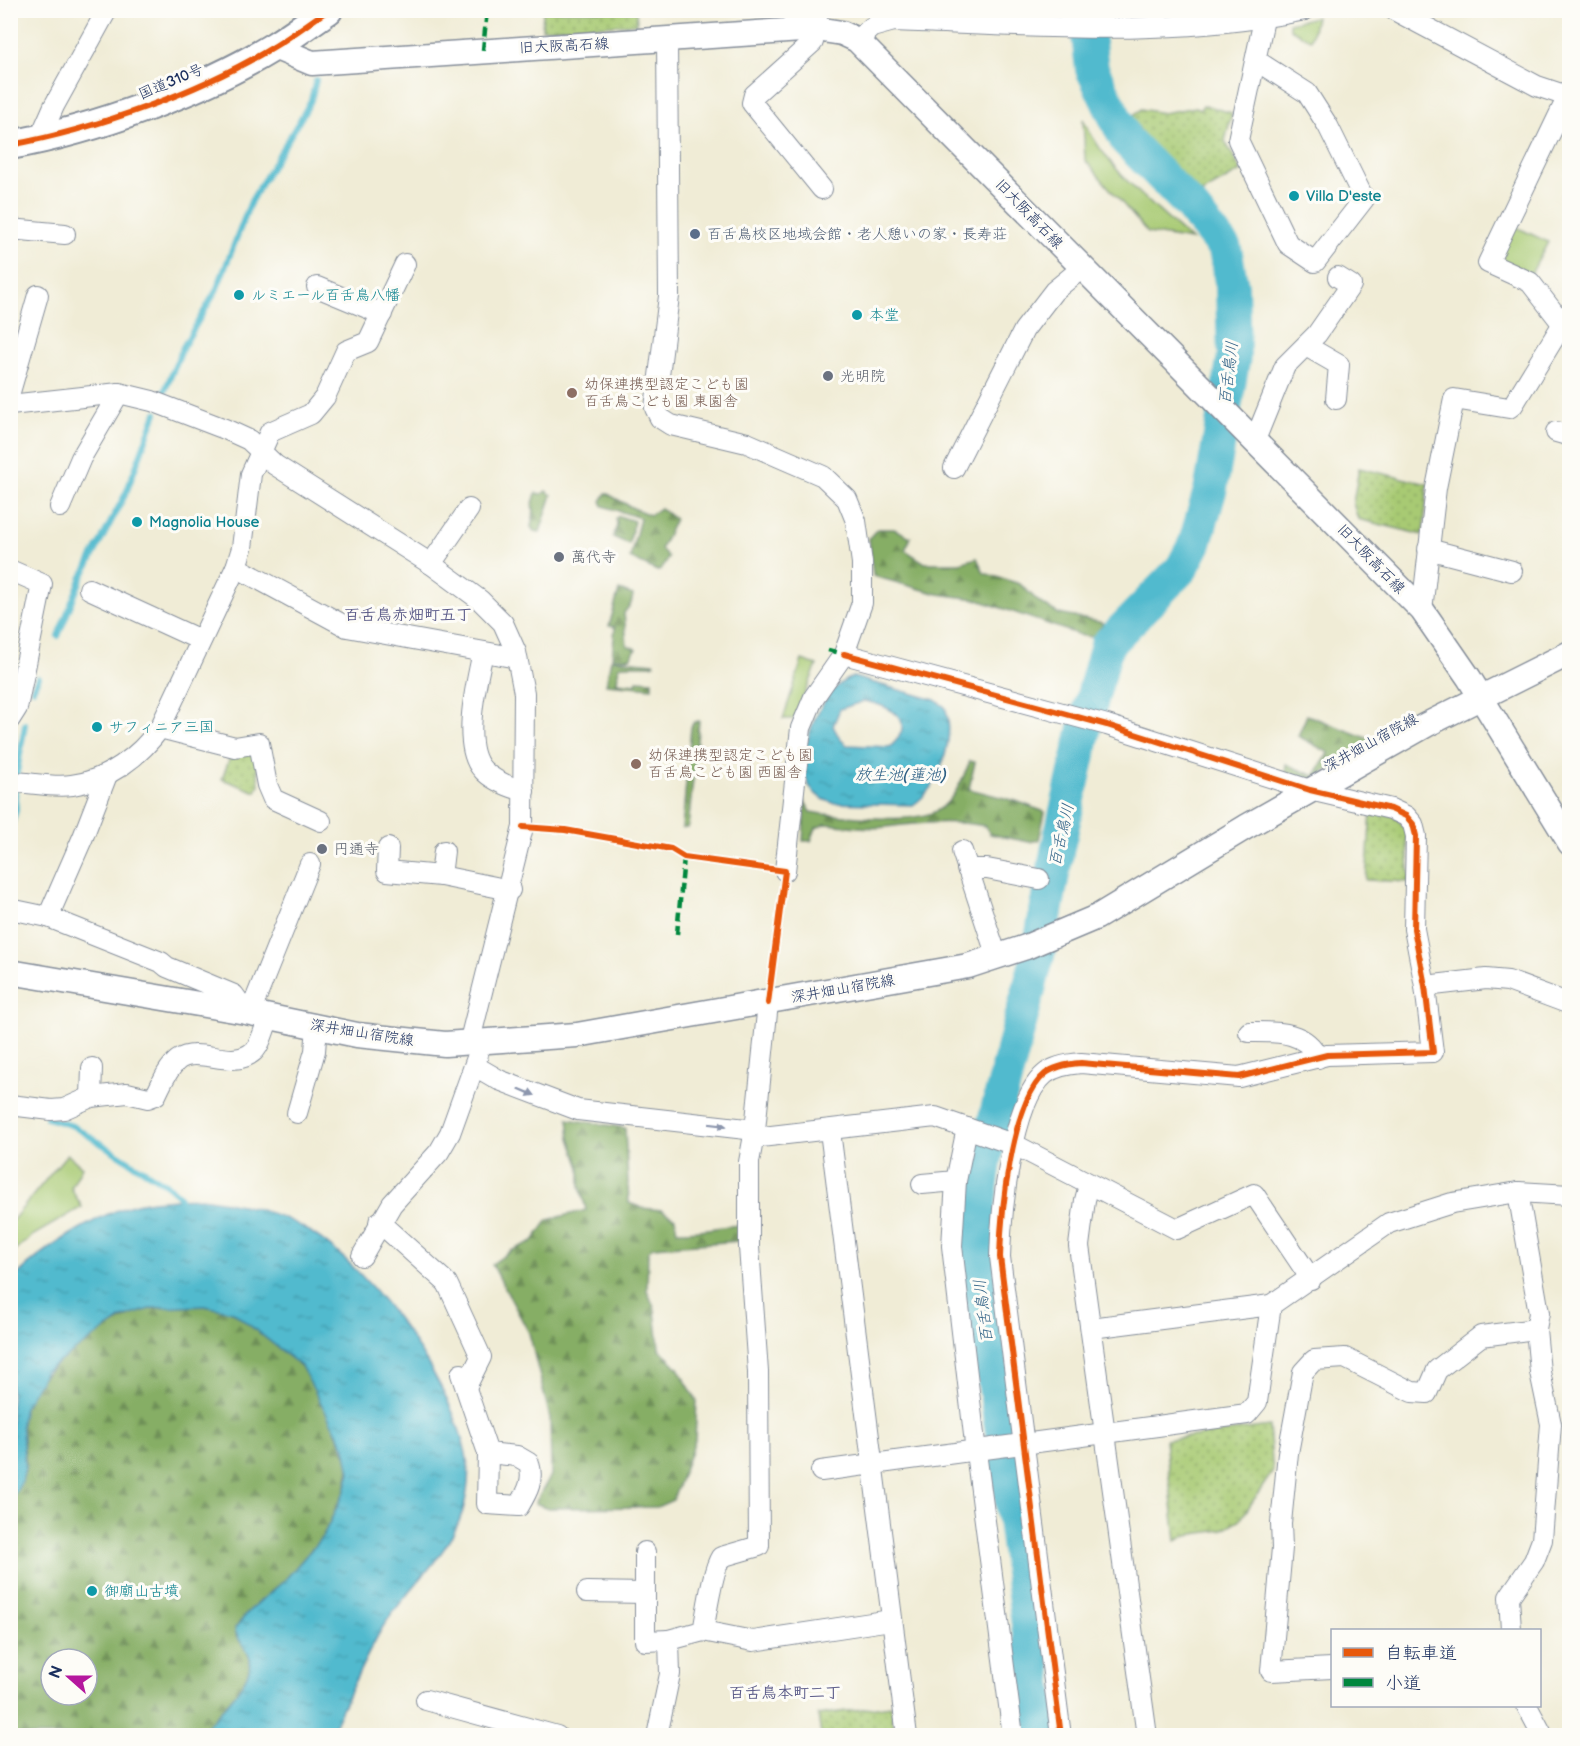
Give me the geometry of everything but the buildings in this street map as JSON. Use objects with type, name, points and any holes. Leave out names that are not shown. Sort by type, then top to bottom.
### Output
[{"type":"highway","name":"国道310号","points":[[10,145],[39,140],[145,106],[200,83],[274,47],[328,10]]},
{"type":"main road","name":"旧大阪高石線","points":[[274,47],[312,63],[667,38],[817,20],[857,40],[1422,610],[1469,678],[1479,698],[1569,843]]},
{"type":"main road","name":"深井畑山宿院線","points":[[10,972],[400,1041],[475,1051],[768,1003],[969,966],[1063,932],[1108,911],[1310,790],[1479,698],[1569,653]]},
{"type":"street","points":[[39,140],[54,106],[108,10]]},
{"type":"street","points":[[857,40],[872,27],[894,21],[1084,26],[1201,26],[1305,10]]},
{"type":"street","points":[[1394,10],[1538,86],[1568,94],[1527,185],[1488,263],[1530,282],[1567,323],[1509,408],[1454,399],[1436,489],[1422,610]]},
{"type":"street","points":[[1257,61],[1307,93],[1328,126],[1364,199],[1316,262],[1288,244],[1238,140],[1257,61],[1265,15]]},
{"type":"street","points":[[817,20],[813,42],[754,95],[752,103],[822,189]]},
{"type":"street","points":[[667,38],[669,296],[655,408],[660,418],[671,425],[747,443],[823,476],[847,499],[856,521],[862,563],[862,603],[844,654],[814,697],[801,728],[785,871]]},
{"type":"street","points":[[10,229],[65,234]]},
{"type":"street","points":[[10,782],[70,785],[107,774],[130,760],[150,742],[160,728],[236,567],[242,548],[251,474],[270,432],[311,414],[325,397],[346,351],[368,342],[405,264]]},
{"type":"street","points":[[954,468],[1024,330],[1054,291],[1083,268]]},
{"type":"street","points":[[1255,440],[1285,366],[1317,334],[1351,285],[1338,277]]},
{"type":"street","points":[[316,286],[382,314]]},
{"type":"street","points":[[10,392],[38,295]]},
{"type":"street","points":[[1306,346],[1339,365],[1336,399]]},
{"type":"street","points":[[60,507],[81,458],[119,393]]},
{"type":"street","points":[[10,405],[119,393],[195,416],[249,440],[275,465],[431,564],[480,600],[503,623],[517,658],[525,715],[523,827],[475,1051],[450,1133],[439,1152],[407,1186],[379,1222],[362,1256]]},
{"type":"street","points":[[431,564],[469,509]]},
{"type":"street","points":[[1428,549],[1512,571]]},
{"type":"street","points":[[236,567],[347,627],[517,658]]},
{"type":"street","points":[[10,570],[42,584],[17,708],[10,719]]},
{"type":"street","points":[[89,589],[200,640]]},
{"type":"street","points":[[483,652],[471,707],[477,761],[491,776],[524,791]]},
{"type":"street","points":[[844,654],[1096,721],[1310,790],[1391,809],[1406,816],[1413,824],[1416,836],[1414,929],[1425,986],[1433,1052],[1327,1055],[1239,1077],[1093,1062],[1056,1068],[1040,1080],[1033,1090],[1010,1143],[1000,1257],[1020,1446],[1061,1736]]},
{"type":"street","points":[[160,728],[220,745],[235,747],[259,743],[267,785],[273,799],[321,821]]},
{"type":"street","points":[[48,917],[83,837],[107,774]]},
{"type":"street","points":[[388,849],[387,871],[441,876],[510,890]]},
{"type":"street","points":[[441,876],[444,851]]},
{"type":"street","points":[[997,957],[965,860],[987,869],[1039,879]]},
{"type":"street","points":[[10,1105],[64,1109],[91,1097],[128,1093],[148,1098],[156,1095],[168,1070],[180,1059],[194,1056],[242,1058],[255,1050],[255,1014],[310,864]]},
{"type":"street","points":[[10,909],[48,917],[161,962],[166,967],[234,995],[255,1014]]},
{"type":"street","points":[[1425,986],[1486,980],[1508,981],[1569,1004]]},
{"type":"street","points":[[703,1631],[713,1591],[714,1570],[721,1557],[759,1546],[758,1371],[749,1247],[749,1162],[768,1003]]},
{"type":"street","points":[[297,1113],[315,1052],[317,1026]]},
{"type":"street","points":[[1249,1032],[1285,1032],[1314,1048],[1318,1058]]},
{"type":"street","points":[[475,1051],[498,1080],[578,1110],[754,1134],[830,1131],[935,1117],[1010,1143],[1177,1229],[1254,1194],[1311,1279]]},
{"type":"street","points":[[91,1097],[92,1068]]},
{"type":"street","points":[[970,1129],[956,1181],[952,1246],[980,1452],[1013,1736]]},
{"type":"street","points":[[830,1131],[907,1736]]},
{"type":"street","points":[[922,1184],[956,1181]]},
{"type":"street","points":[[1089,1185],[1079,1246],[1147,1736]]},
{"type":"street","points":[[1091,1328],[1271,1305],[1389,1223],[1452,1203],[1518,1192],[1569,1195]]},
{"type":"street","points":[[1510,1629],[1509,1597],[1534,1560],[1542,1540],[1551,1424],[1540,1372],[1536,1329],[1539,1313],[1518,1192]]},
{"type":"street","points":[[379,1222],[447,1284],[481,1357],[464,1381],[488,1453]]},
{"type":"street","points":[[822,1471],[980,1452],[1106,1432],[1247,1414],[1257,1402],[1271,1305]]},
{"type":"street","points":[[1331,1668],[1272,1671],[1286,1476],[1303,1372],[1314,1360],[1345,1358],[1420,1395],[1427,1393],[1437,1370],[1481,1336],[1536,1329]]},
{"type":"street","points":[[645,1552],[645,1641],[669,1640],[703,1631],[753,1641],[891,1620]]},
{"type":"street","points":[[587,1592],[645,1593]]},
{"type":"street","points":[[657,1736],[670,1674],[669,1640]]},
{"type":"street","points":[[426,1700],[557,1736]]},
{"type":"street","points":[[1528,1707],[1543,1736]]},
{"type":"green space","points":[[543,11],[636,11],[637,24],[542,29]]},
{"type":"green space","points":[[1316,17],[1311,40],[1290,29],[1289,23]]},
{"type":"green space","points":[[1203,105],[1232,113],[1225,141],[1241,171],[1195,197],[1156,157],[1132,117],[1141,109],[1163,113],[1196,107],[1201,109]]},
{"type":"green space","points":[[1083,119],[1104,154],[1117,170],[1191,240],[1148,233],[1085,160]]},
{"type":"green space","points":[[1512,225],[1548,242],[1531,274],[1497,259]]},
{"type":"green space","points":[[1359,468],[1428,484],[1423,535],[1358,519],[1353,503]]},
{"type":"green space","points":[[546,491],[552,495],[540,532],[534,531],[531,527],[534,510],[532,507],[536,493],[542,494]]},
{"type":"green space","points":[[606,493],[650,515],[660,508],[675,519],[661,549],[668,557],[662,569],[657,571],[630,558],[640,518],[603,506],[601,501]]},
{"type":"green space","points":[[619,516],[634,521],[629,544],[613,537],[617,525],[616,518]]},
{"type":"green space","points":[[877,529],[894,529],[911,537],[905,550],[925,563],[960,563],[977,558],[984,573],[1020,584],[1040,603],[1059,614],[1104,623],[1094,637],[1083,636],[975,599],[938,594],[873,576],[869,538]]},
{"type":"green space","points":[[619,590],[633,595],[631,604],[624,613],[627,645],[636,649],[630,658],[612,658],[615,627],[609,626]]},
{"type":"green space","points":[[611,659],[654,663],[654,665],[619,667],[617,682],[636,684],[637,680],[652,681],[652,688],[606,684]]},
{"type":"green space","points":[[802,660],[817,665],[794,719],[783,719]]},
{"type":"green space","points":[[1307,715],[1372,740],[1368,746],[1310,781],[1285,774],[1286,764],[1314,776],[1329,753],[1298,736]]},
{"type":"green space","points":[[699,721],[688,828],[682,828],[691,727],[694,722]]},
{"type":"green space","points":[[256,752],[259,784],[256,792],[222,779],[231,754]]},
{"type":"green space","points":[[970,761],[975,762],[969,789],[1016,801],[1045,812],[1039,840],[1029,842],[990,834],[985,826],[973,824],[923,823],[879,828],[825,824],[816,828],[811,841],[803,841],[805,802],[811,812],[822,814],[901,818],[930,814],[941,808],[951,798]]},
{"type":"green space","points":[[1371,811],[1394,816],[1406,828],[1410,882],[1366,880]]},
{"type":"green space","points":[[568,1119],[625,1128],[629,1203],[642,1208],[662,1210],[675,1218],[677,1231],[739,1225],[740,1241],[653,1247],[648,1251],[647,1290],[655,1310],[659,1348],[678,1368],[697,1401],[695,1440],[673,1500],[657,1507],[548,1508],[535,1503],[551,1475],[550,1418],[529,1333],[492,1264],[511,1251],[533,1241],[548,1220],[586,1210],[580,1186],[580,1168],[570,1138]]},
{"type":"green space","points":[[67,1154],[82,1167],[71,1188],[82,1207],[32,1236],[11,1254],[11,1222]]},
{"type":"green space","points":[[205,1306],[233,1312],[301,1366],[325,1407],[350,1464],[345,1491],[323,1536],[284,1581],[250,1610],[240,1622],[236,1636],[249,1656],[250,1665],[247,1676],[223,1709],[198,1735],[11,1736],[10,1501],[25,1468],[21,1423],[23,1408],[42,1378],[79,1346],[100,1332],[139,1312],[167,1307]]},
{"type":"green space","points":[[1269,1426],[1273,1471],[1241,1519],[1222,1530],[1187,1535],[1176,1541],[1165,1440]]},
{"type":"green space","points":[[891,1705],[895,1735],[821,1735],[818,1715]]},
{"type":"water","name":"放生池(蓮池)","points":[[853,677],[935,700],[945,707],[948,733],[943,761],[931,786],[913,805],[833,803],[813,791],[806,779],[804,763],[806,745],[820,710],[829,695],[841,683]],"holes":[[[864,701],[874,703],[898,716],[902,722],[902,730],[898,738],[890,747],[847,745],[840,739],[833,726],[840,709]]]},
{"type":"water","points":[[202,1198],[244,1206],[284,1218],[309,1231],[334,1249],[386,1303],[410,1335],[431,1369],[461,1436],[469,1475],[460,1520],[441,1553],[381,1630],[330,1735],[198,1735],[239,1688],[250,1667],[249,1654],[237,1636],[235,1628],[250,1610],[284,1581],[323,1536],[345,1491],[350,1472],[345,1448],[301,1366],[233,1312],[205,1306],[153,1308],[122,1318],[46,1371],[24,1407],[21,1421],[25,1467],[22,1481],[11,1501],[11,1282],[22,1270],[53,1246],[107,1214],[141,1203]]},
{"type":"waterway","name":"百舌鳥川","points":[[1043,1736],[1003,1438],[979,1286],[977,1231],[980,1195],[987,1148],[1038,955],[1058,847],[1089,710],[1107,645],[1182,568],[1195,543],[1211,487],[1234,356],[1232,287],[1225,249],[1188,203],[1126,140],[1092,69],[1085,10]]},
{"type":"waterway","points":[[163,395],[183,347],[216,291],[251,201],[311,100],[316,80]]},
{"type":"waterway","points":[[58,636],[82,577],[126,493],[156,413]]},
{"type":"waterway","points":[[33,689],[38,678]]},
{"type":"waterway","points":[[16,778],[25,724]]},
{"type":"waterway","points":[[10,829],[16,810],[15,791]]},
{"type":"waterway","points":[[47,1118],[73,1126],[167,1185],[179,1195],[182,1205]]},
{"type":"marked path","points":[[483,50],[487,10]]},
{"type":"marked path","points":[[828,650],[844,654]]},
{"type":"marked path","points":[[677,934],[684,857]]},
{"type":"cycle path","points":[[10,145],[77,130],[181,93],[246,63],[282,42],[328,10]]},
{"type":"cycle path","points":[[844,654],[1107,725],[1310,790],[1391,809],[1406,816],[1413,824],[1416,836],[1414,929],[1425,986],[1433,1052],[1327,1055],[1239,1077],[1071,1064],[1057,1067],[1045,1074],[1033,1088],[1024,1108],[1010,1160],[1000,1257],[1061,1736]]},
{"type":"cycle path","points":[[523,827],[565,830],[671,849],[684,857],[785,871],[768,1003]]},
{"type":"place","name":"Villa D'este","points":[[1294,196]]},
{"type":"place","name":"百舌鳥校区地域会館・老人憩いの家・長寿荘","points":[[695,234]]},
{"type":"place","name":"ルミエール百舌鳥八幡","points":[[239,295]]},
{"type":"place","name":"本堂","points":[[857,315]]},
{"type":"place","name":"光明院","points":[[828,376]]},
{"type":"place","name":"幼保連携型認定こども園 百舌鳥こども園 東園舎","points":[[572,393]]},
{"type":"place","name":"Magnolia House","points":[[137,522]]},
{"type":"place","name":"萬代寺","points":[[559,557]]},
{"type":"place","name":"サフィニア三国","points":[[97,727]]},
{"type":"place","name":"幼保連携型認定こども園 百舌鳥こども園 西園舎","points":[[636,764]]},
{"type":"place","name":"円通寺","points":[[322,849]]},
{"type":"place","name":"御廟山古墳","points":[[92,1591]]},
{"type":"district","name":"百舌鳥赤畑町五丁","points":[[408,615]]},
{"type":"district","name":"百舌鳥本町二丁","points":[[785,1693]]}]
